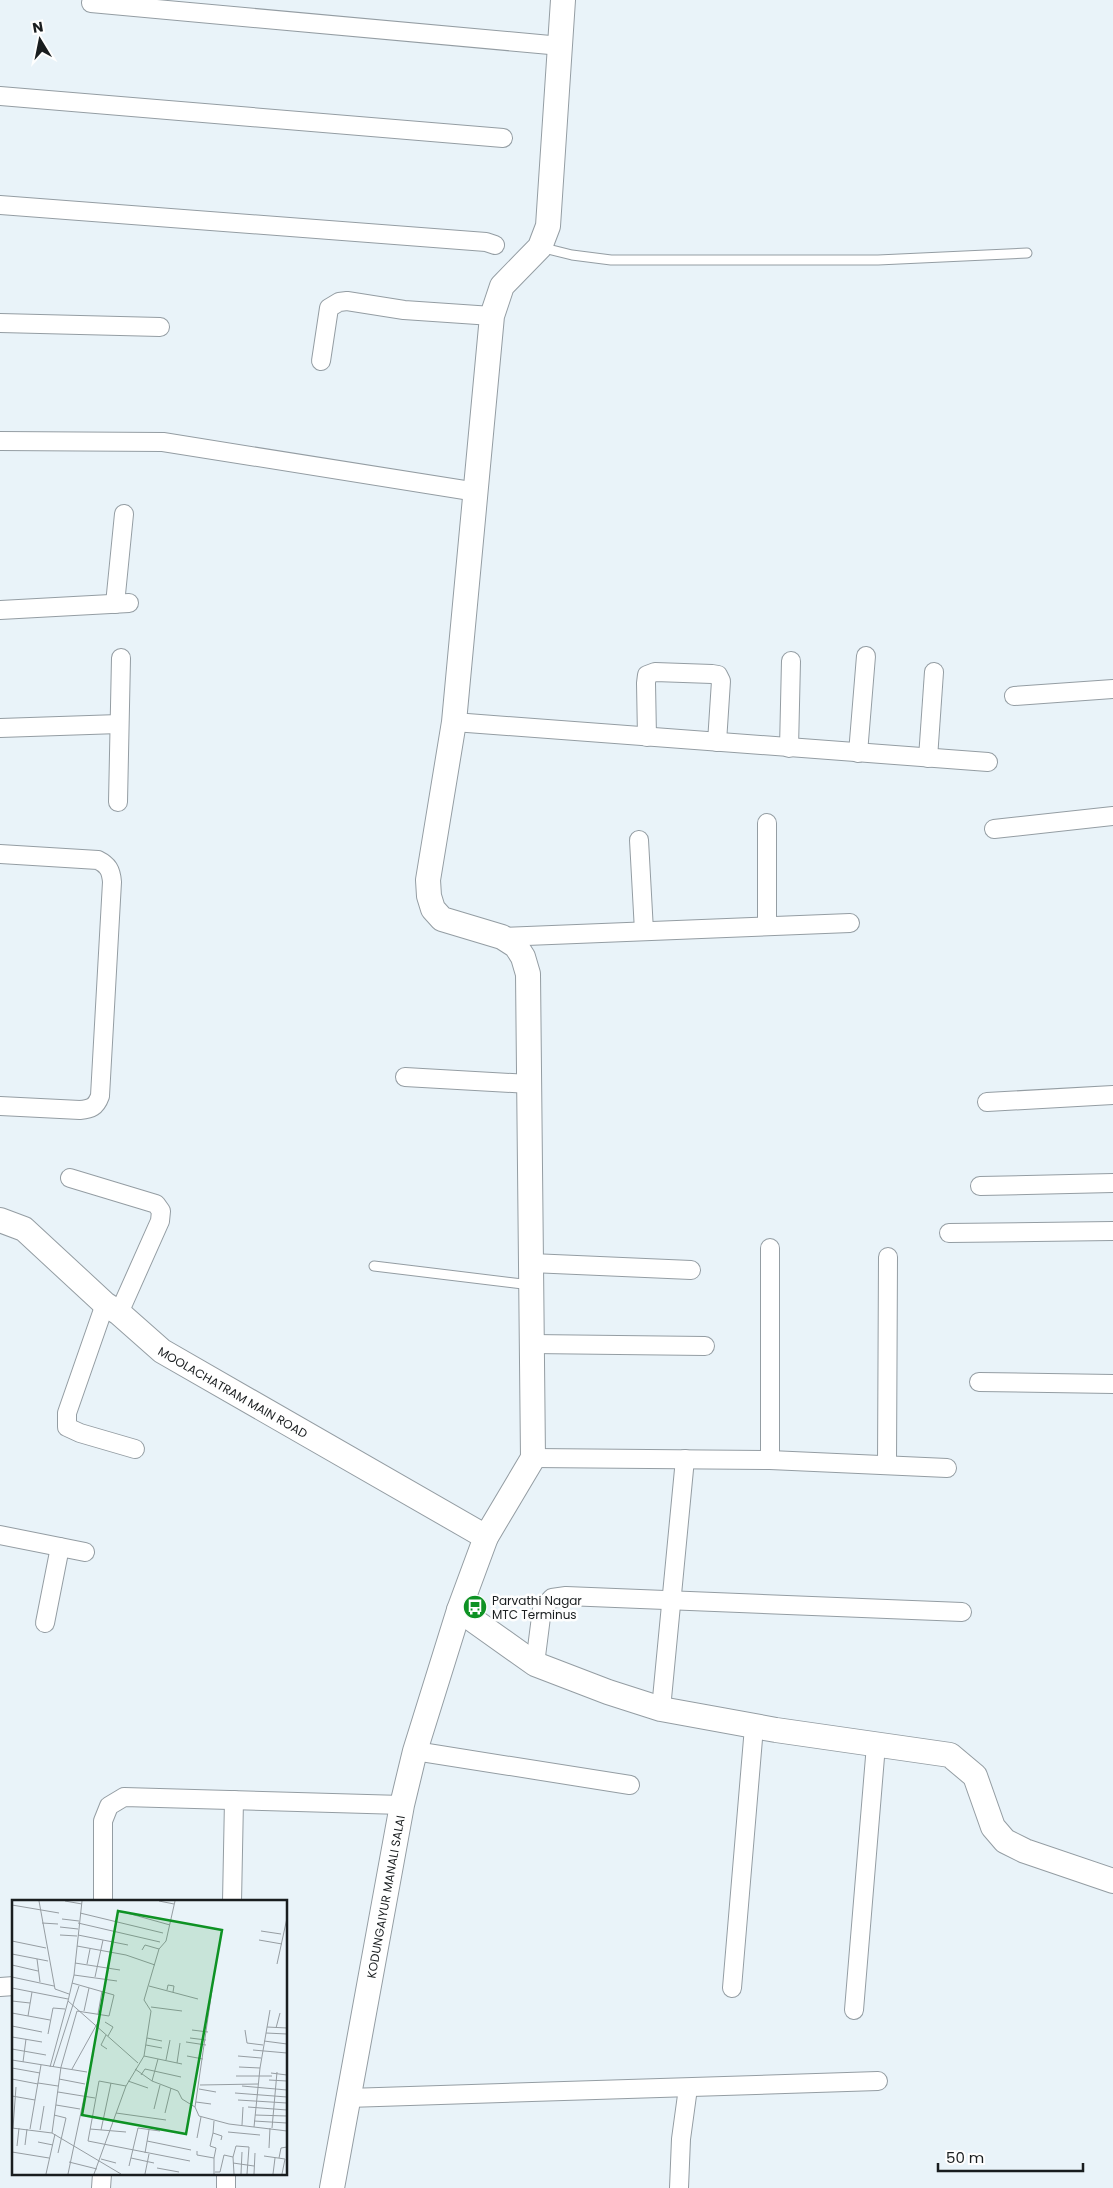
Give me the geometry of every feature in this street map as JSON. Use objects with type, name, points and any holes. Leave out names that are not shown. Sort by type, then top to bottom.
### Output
[{"type":"street","points":[[563,0],[548,226],[540,247],[502,286],[492,316],[454,722],[428,880],[429,896],[433,909],[442,919],[502,937],[516,946],[523,957],[528,974],[533,1458],[770,1460],[947,1468]]},
{"type":"street","points":[[91,3],[561,46]]},
{"type":"street","points":[[0,96],[503,138]]},
{"type":"street","points":[[0,205],[495,244]]},
{"type":"street","points":[[321,362],[329,308],[339,302],[404,310],[492,316]]},
{"type":"street","points":[[0,323],[160,327]]},
{"type":"street","points":[[0,441],[163,442],[477,492]]},
{"type":"street","points":[[0,610],[122,603],[124,514]]},
{"type":"street","points":[[858,753],[866,656]]},
{"type":"street","points":[[118,802],[121,658]]},
{"type":"street","points":[[789,748],[791,661]]},
{"type":"street","points":[[647,737],[646,683],[648,675],[655,672],[712,674],[718,675],[721,681],[717,742]]},
{"type":"street","points":[[928,758],[934,672]]},
{"type":"street","points":[[1014,696],[1113,689]]},
{"type":"street","points":[[454,722],[988,762]]},
{"type":"street","points":[[0,728],[119,724]]},
{"type":"street","points":[[994,829],[1113,816]]},
{"type":"street","points":[[767,823],[767,926]]},
{"type":"street","points":[[639,840],[644,931]]},
{"type":"street","points":[[0,854],[98,860],[106,864],[111,871],[112,882],[100,1096],[97,1104],[91,1109],[80,1110],[0,1106]]},
{"type":"street","points":[[502,937],[850,923]]},
{"type":"street","points":[[405,1077],[529,1084]]},
{"type":"street","points":[[987,1102],[1113,1095]]},
{"type":"street","points":[[70,1178],[156,1204],[161,1211],[160,1222],[112,1309],[66,1413],[67,1427],[80,1433],[135,1449]]},
{"type":"street","points":[[980,1186],[1113,1182]]},
{"type":"street","name":"MOOLACHATRAM MAIN ROAD","points":[[0,1220],[24,1229],[112,1309],[162,1351],[486,1537]]},
{"type":"street","points":[[949,1233],[1113,1231]]},
{"type":"street","points":[[770,1248],[770,1460]]},
{"type":"street","points":[[887,1465],[888,1257]]},
{"type":"street","points":[[531,1274],[691,1270]]},
{"type":"street","points":[[532,1344],[705,1346]]},
{"type":"street","points":[[979,1382],[1113,1384]]},
{"type":"street","name":"KODUNGAIYUR MANALI SALAI","points":[[332,2188],[402,1805],[415,1751],[458,1610],[486,1537],[533,1458]]},
{"type":"street","points":[[661,1708],[686,1459]]},
{"type":"street","points":[[1,1541],[60,1547],[85,1552]]},
{"type":"street","points":[[45,1623],[60,1547]]},
{"type":"street","points":[[535,1664],[542,1609],[552,1598],[566,1596],[962,1612]]},
{"type":"street","points":[[458,1610],[535,1664],[608,1692],[661,1708],[754,1727],[950,1755],[975,1776],[993,1827],[1005,1841],[1025,1851],[1113,1881]]},
{"type":"street","points":[[732,1988],[754,1727]]},
{"type":"street","points":[[854,2010],[876,1745]]},
{"type":"street","points":[[415,1751],[630,1786]]},
{"type":"street","points":[[103,1900],[103,1821],[109,1806],[124,1797],[402,1805]]},
{"type":"street","points":[[232,1900],[234,1800]]},
{"type":"street","points":[[348,2098],[878,2082]]},
{"type":"street","points":[[679,2188],[681,2139],[688,2088]]},
{"type":"lane","points":[[540,247],[572,255],[611,260],[878,260],[1027,253]]},
{"type":"lane","points":[[374,1266],[531,1274]]},
{"type":"place","name":"Parvathi Nagar MTC Terminus","points":[[475,1607]]}]
